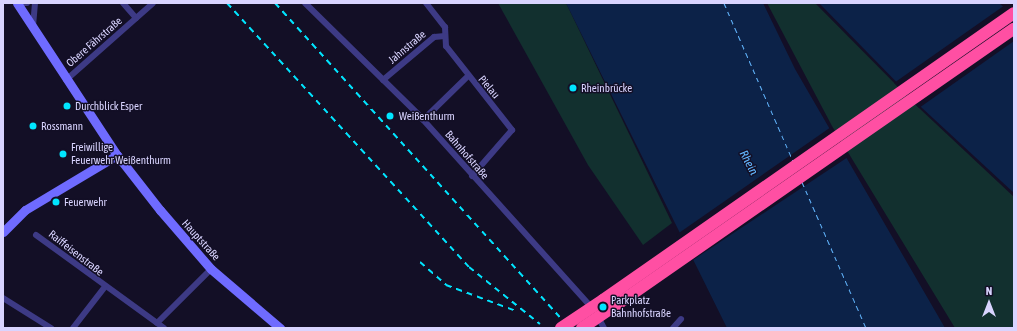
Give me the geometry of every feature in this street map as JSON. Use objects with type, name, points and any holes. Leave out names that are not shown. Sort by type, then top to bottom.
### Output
[{"type":"highway","points":[[561,328],[1014,13]]},
{"type":"highway","points":[[582,328],[1014,29]]},
{"type":"main road","name":"Hauptstraße","points":[[17,3],[66,80],[117,155],[211,269],[280,328]]},
{"type":"main road","points":[[3,232],[25,210],[56,194],[117,155]]},
{"type":"street","points":[[17,3],[27,3]]},
{"type":"street","points":[[34,28],[35,3]]},
{"type":"street","name":"Obere Fährstraße","points":[[123,3],[136,18]]},
{"type":"street","name":"Obere Fährstraße","points":[[66,80],[153,3]]},
{"type":"street","name":"Bahnhofstraße","points":[[305,3],[423,120],[472,176],[583,296],[604,328]]},
{"type":"street","name":"Pielau","points":[[426,3],[445,27],[446,46],[467,77],[512,130],[472,176]]},
{"type":"street","name":"Jahnstraße","points":[[383,80],[434,37],[445,36]]},
{"type":"street","points":[[423,120],[467,77]]},
{"type":"street","name":"Raiffeisenstraße","points":[[36,235],[104,288],[164,328]]},
{"type":"street","points":[[157,323],[211,269]]},
{"type":"street","name":"Raiffeisenstraße","points":[[73,328],[104,288]]},
{"type":"street","points":[[3,298],[51,328]]},
{"type":"street","points":[[673,328],[681,319]]},
{"type":"green space","points":[[498,3],[566,3],[672,223],[643,245],[588,165]]},
{"type":"green space","points":[[767,3],[815,3],[919,108],[1014,197],[1014,328],[955,328],[832,126]]},
{"type":"water","name":"Rhein","points":[[566,3],[763,3],[795,69],[945,328],[727,328]]},
{"type":"water","points":[[819,3],[999,3],[1014,16],[1014,193],[921,107]]},
{"type":"pier","points":[[1005,5],[1014,13],[1014,41],[919,108],[894,83]]},
{"type":"pier","points":[[831,127],[848,157],[690,262],[676,235]]},
{"type":"ferry route","points":[[724,3],[793,161]]},
{"type":"ferry route","points":[[802,182],[866,328]]},
{"type":"railway","points":[[227,3],[469,267],[540,324]]},
{"type":"railway","points":[[275,3],[570,328]]},
{"type":"railway","points":[[420,262],[446,285],[516,311]]},
{"type":"place","name":"Rheinbrücke","points":[[573,88]]},
{"type":"place","name":"Durchblick Esper","points":[[67,106]]},
{"type":"place","name":"Weißenthurm","points":[[390,116]]},
{"type":"place","name":"Rossmann","points":[[33,126]]},
{"type":"place","name":"Freiwillige Feuerwehr Weißenthurm","points":[[63,154]]},
{"type":"place","name":"Feuerwehr","points":[[56,202]]},
{"type":"place","name":"Parkplatz Bahnhofstraße","points":[[603,307]]}]
